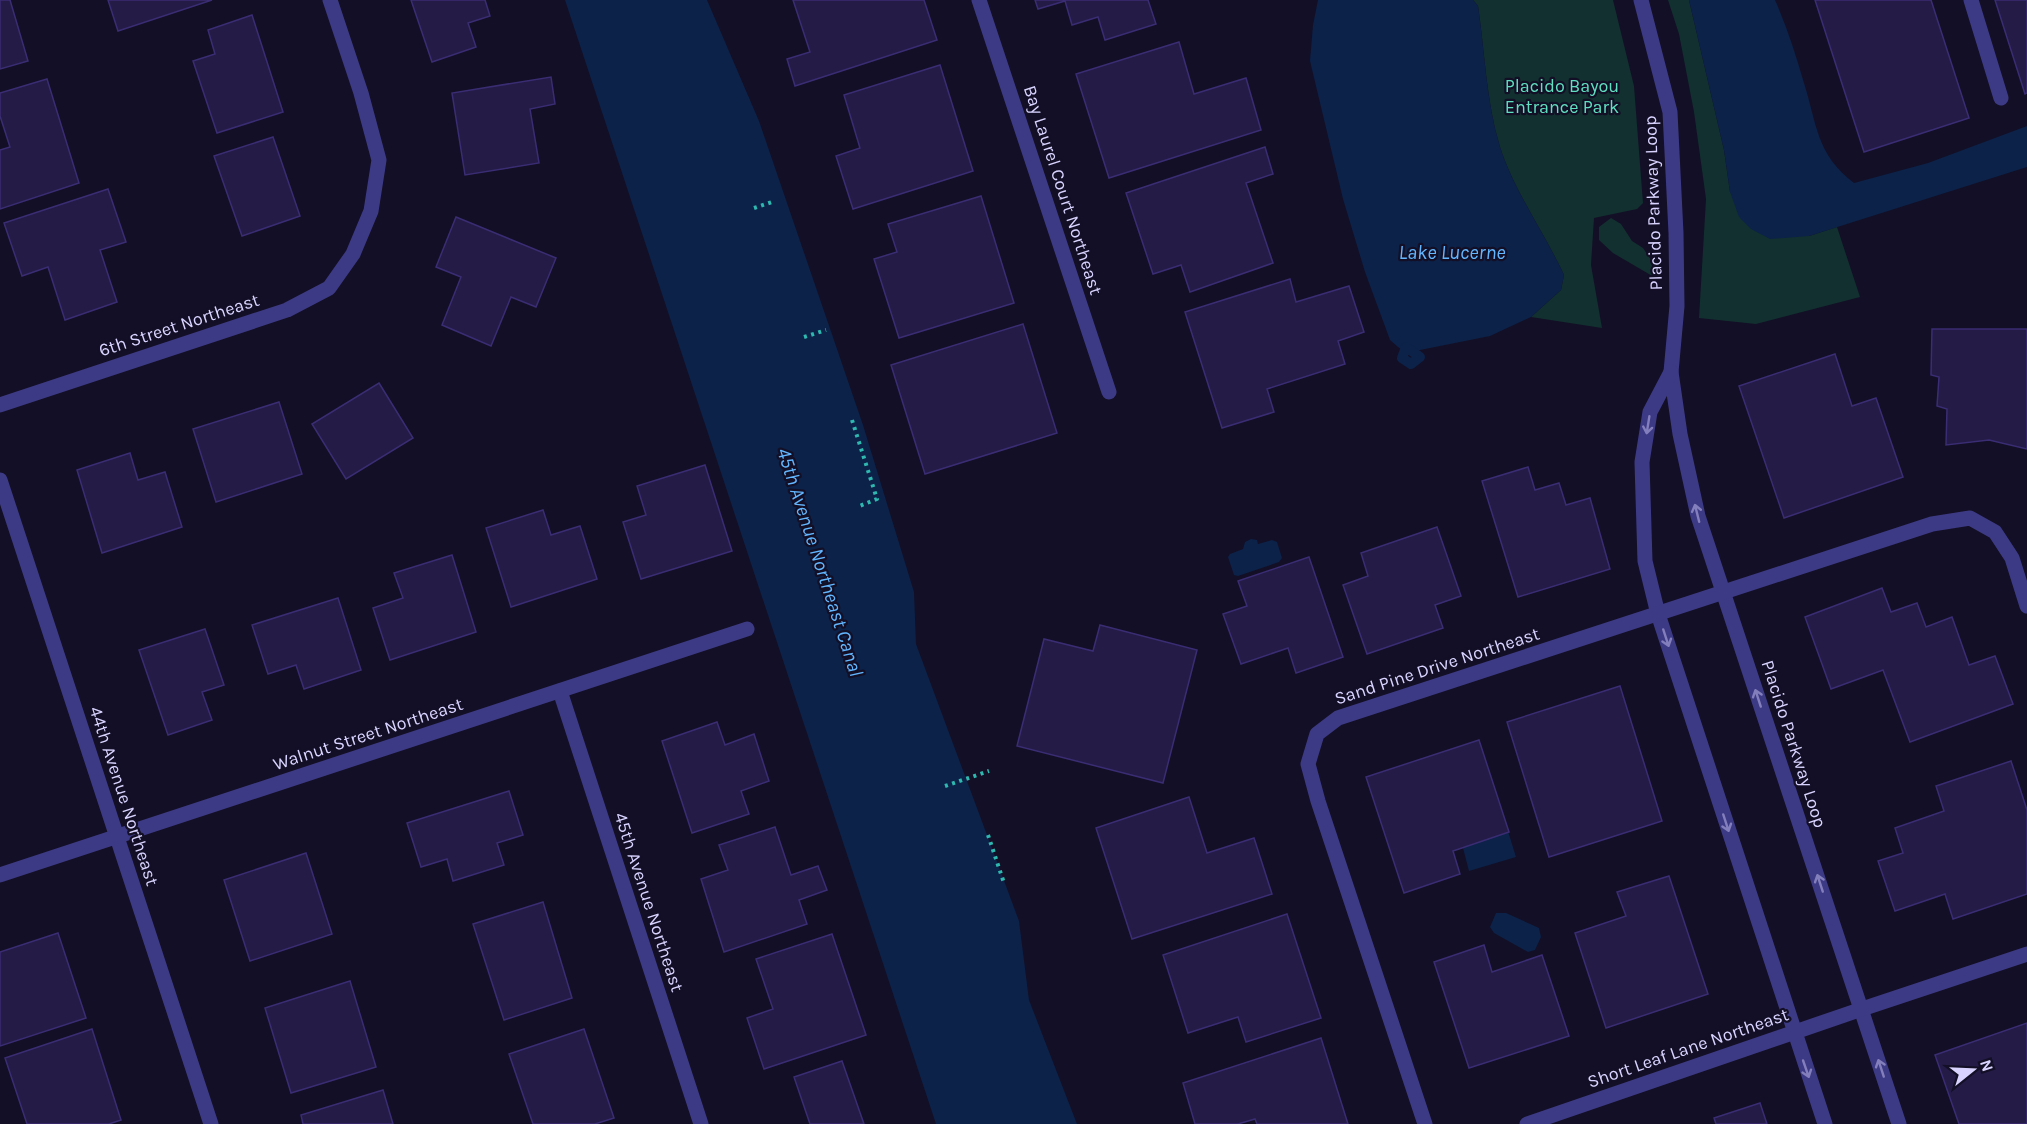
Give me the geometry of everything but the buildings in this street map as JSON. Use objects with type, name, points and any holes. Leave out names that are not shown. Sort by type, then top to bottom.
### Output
[{"type":"street","name":"6th Street Northeast","points":[[0,405],[287,310],[329,288],[353,254],[371,211],[379,160],[361,93],[330,0]]},
{"type":"street","name":"Bay Laurel Court Northeast","points":[[979,0],[1109,392]]},
{"type":"street","name":"Placido Parkway Loop","points":[[1641,0],[1670,112],[1677,306],[1671,372],[1680,434],[1698,516],[1899,1124]]},
{"type":"street","points":[[1971,0],[2001,98]]},
{"type":"street","name":"Placido Parkway Loop","points":[[1671,372],[1650,412],[1642,462],[1645,561],[1658,614],[1825,1124]]},
{"type":"street","name":"44th Avenue Northeast","points":[[0,480],[211,1124]]},
{"type":"street","name":"Sand Pine Drive Northeast","points":[[1425,1124],[1318,801],[1308,764],[1317,734],[1338,718],[1932,524],[1970,518],[1995,532],[2012,558],[2027,606]]},
{"type":"street","name":"Walnut Street Northeast","points":[[0,875],[747,629]]},
{"type":"street","name":"45th Avenue Northeast","points":[[560,692],[701,1124]]},
{"type":"street","name":"Short Leaf Lane Northeast","points":[[1527,1124],[2027,954]]},
{"type":"path","points":[[754,207],[775,201]]},
{"type":"path","points":[[804,337],[826,330]]},
{"type":"path","points":[[852,420],[877,499],[857,507]]},
{"type":"path","points":[[945,786],[989,771]]},
{"type":"path","points":[[988,835],[1004,883]]},
{"type":"green space","name":"Placido Bayou Entrance Park","points":[[1473,0],[1613,0],[1634,86],[1643,203],[1637,209],[1594,218],[1591,265],[1602,328],[1531,317],[1561,290],[1564,275],[1513,179],[1500,147],[1489,95],[1478,6]]},
{"type":"green space","points":[[1668,0],[1689,0],[1724,150],[1730,192],[1809,236],[1837,227],[1860,297],[1756,324],[1699,318],[1706,199],[1694,112],[1679,34]]},
{"type":"green space","points":[[1611,218],[1621,224],[1632,241],[1643,248],[1651,260],[1654,277],[1613,253],[1599,240],[1599,227]]},
{"type":"water","name":"45th Avenue Northeast Canal","points":[[565,0],[707,0],[759,121],[863,425],[914,592],[916,644],[1019,921],[1029,1000],[1077,1124],[936,1124]]},
{"type":"water","name":"Lake Lucerne","points":[[1318,0],[1473,0],[1478,6],[1489,95],[1500,147],[1521,195],[1564,275],[1561,290],[1531,317],[1490,336],[1405,353],[1390,340],[1365,272],[1343,199],[1310,61]]},
{"type":"water","points":[[1689,0],[1775,0],[1794,52],[1820,138],[1832,161],[1854,183],[1928,163],[2027,126],[2027,167],[1809,236],[1770,239],[1751,229],[1739,217],[1730,192],[1724,150]]},
{"type":"water","points":[[1251,539],[1257,540],[1258,544],[1272,540],[1277,542],[1282,558],[1279,562],[1238,576],[1234,575],[1228,557],[1243,549],[1245,542]]},
{"type":"water","points":[[1503,815],[1516,857],[1469,871],[1463,848],[1467,836]]},
{"type":"water","points":[[1496,913],[1506,913],[1539,928],[1541,937],[1535,950],[1528,952],[1494,933],[1490,927]]},
{"type":"waterway","points":[[1406,347],[1420,357],[1411,364],[1402,358],[1406,347]]}]
